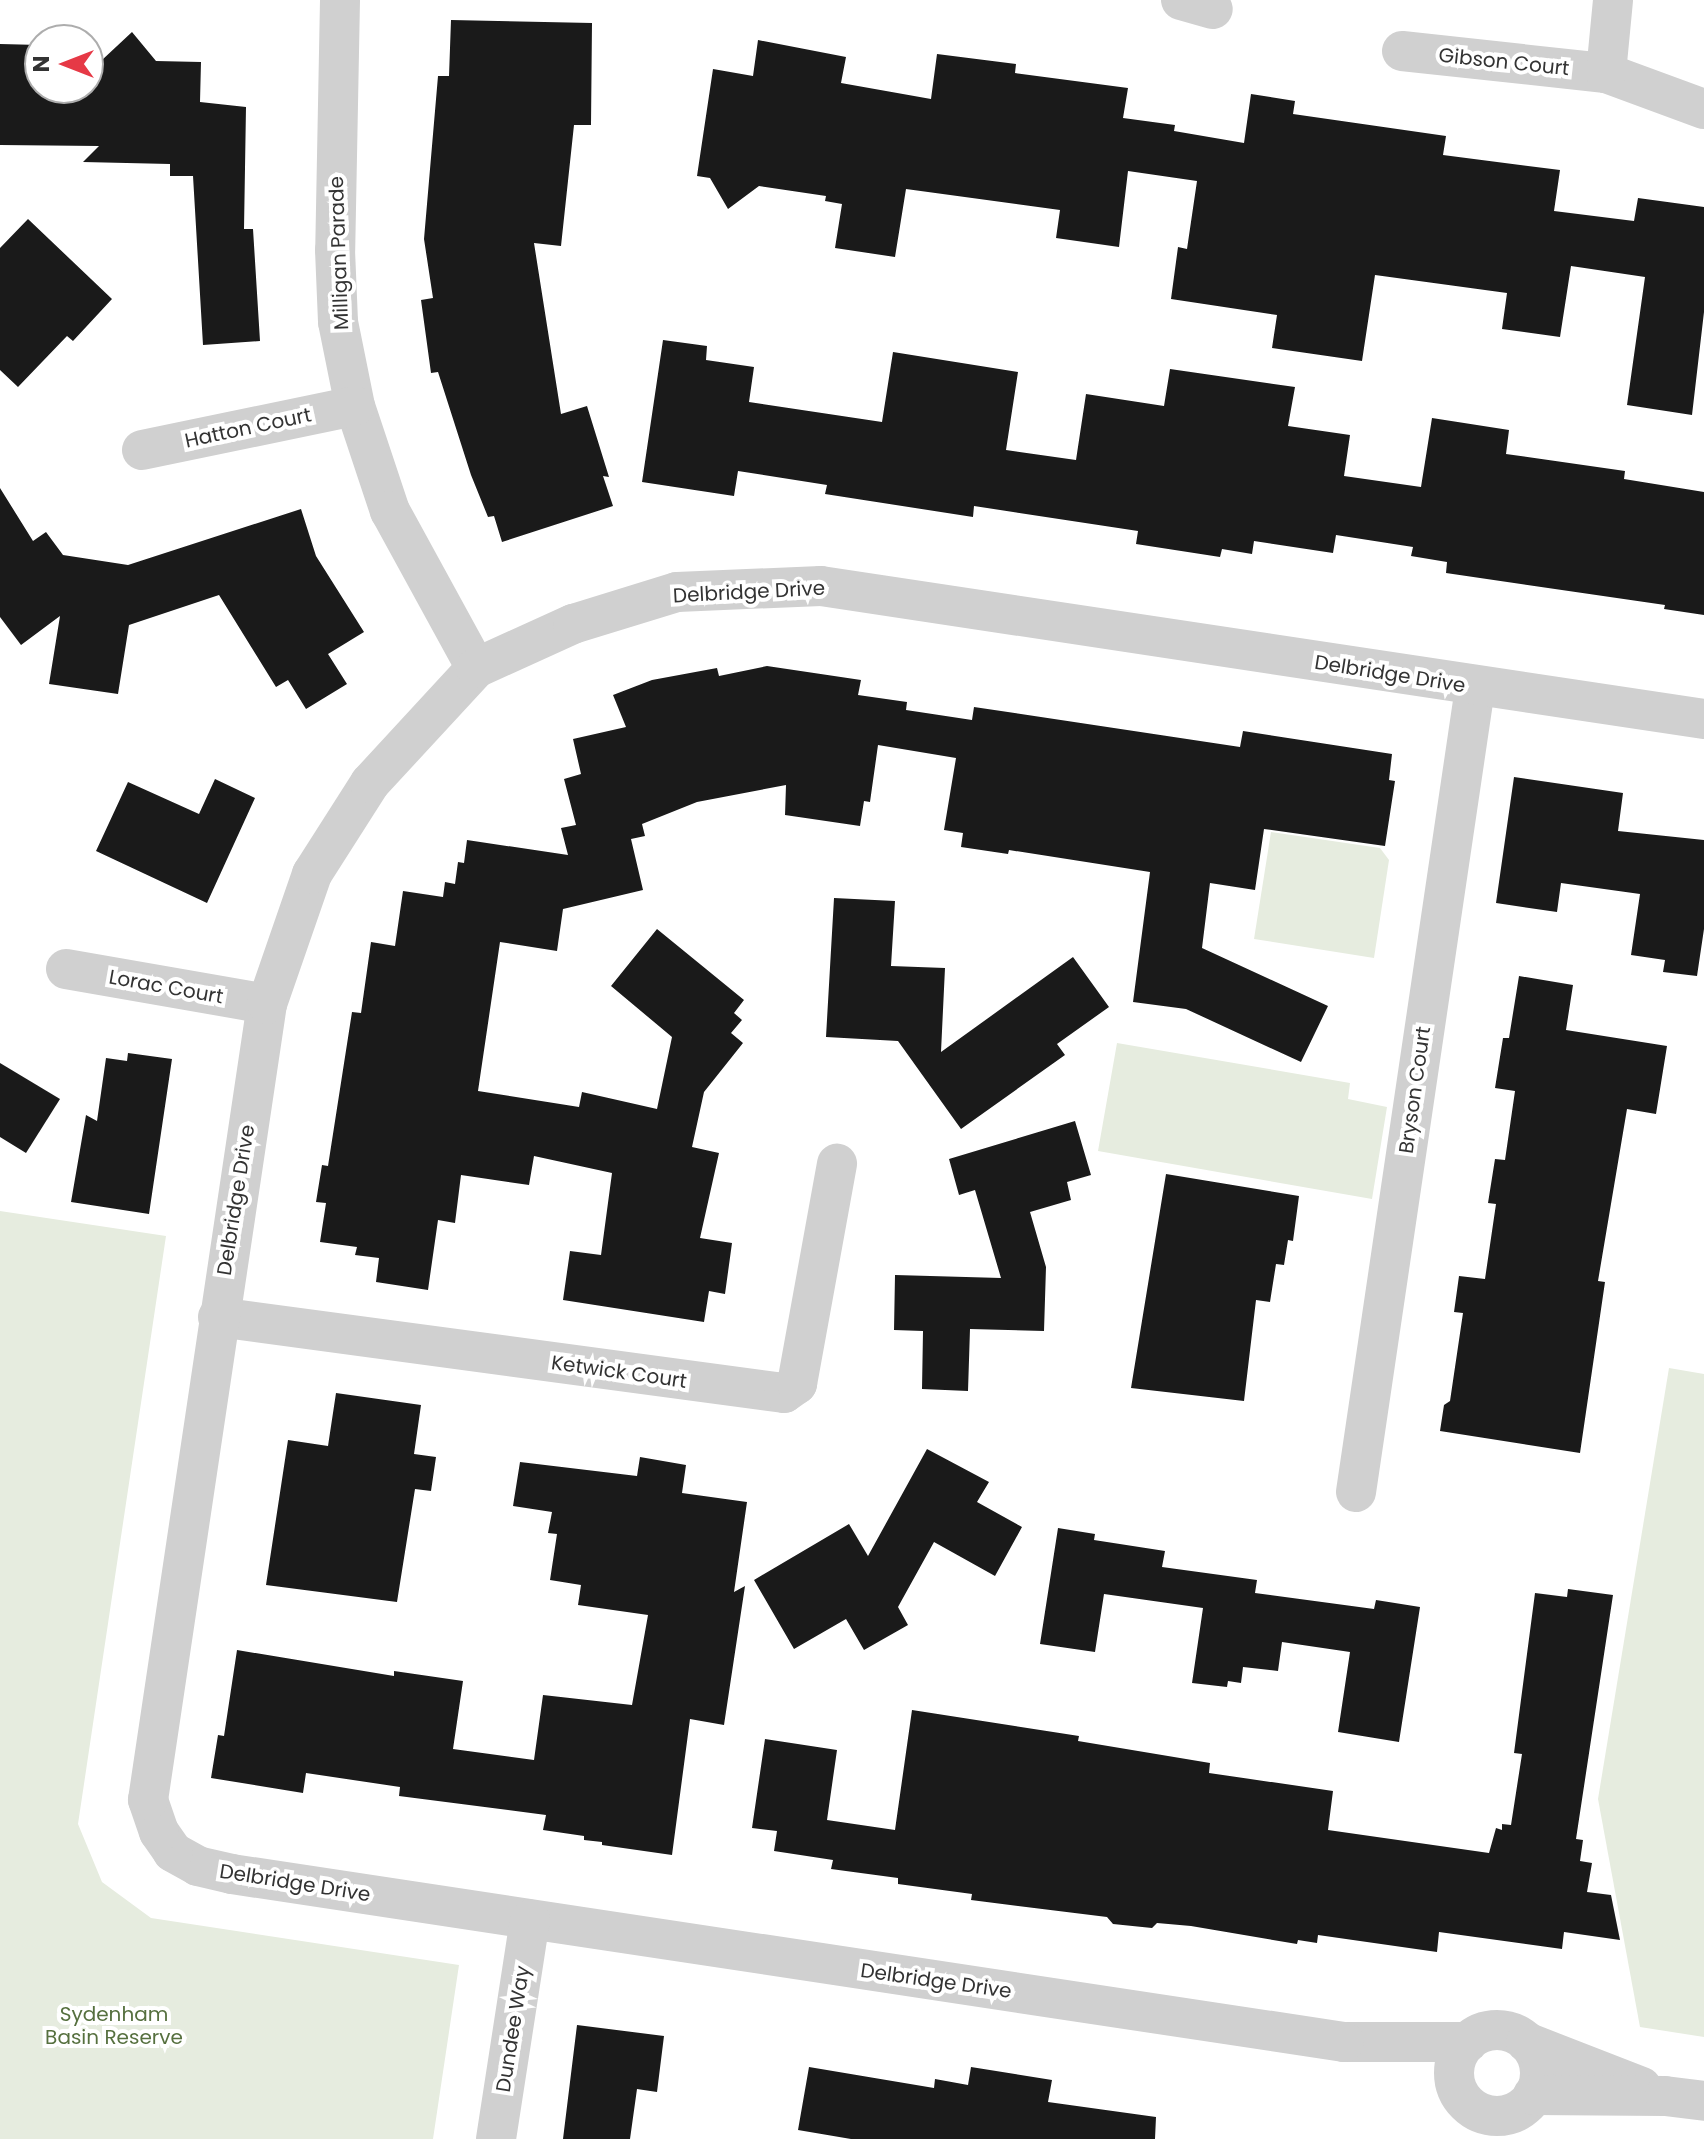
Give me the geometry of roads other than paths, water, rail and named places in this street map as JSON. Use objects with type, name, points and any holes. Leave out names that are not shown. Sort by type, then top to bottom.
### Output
[{"type":"street","name":"Milligan Parade","points":[[340,0],[335,250],[338,322],[355,406],[390,511],[476,668]]},
{"type":"street","points":[[1606,73],[1613,0]]},
{"type":"street","name":"Gibson Court","points":[[1402,51],[1606,73],[1704,109]]},
{"type":"street","name":"Hatton Court","points":[[142,450],[355,406]]},
{"type":"street","name":"Delbridge Drive","points":[[1704,719],[1475,688],[821,586],[677,592],[573,624],[476,668],[370,783],[312,874],[267,1004],[148,1800],[159,1832],[173,1852],[198,1866],[530,1920],[1344,2042],[1484,2102],[1665,2096],[1704,2101]]},
{"type":"street","name":"Bryson Court","points":[[1356,1492],[1475,688]]},
{"type":"street","name":"Lorac Court","points":[[66,969],[267,1004]]},
{"type":"street","name":"Ketwick Court","points":[[218,1317],[784,1393],[797,1384],[837,1164]]},
{"type":"street","name":"Dundee Way","points":[[496,2139],[530,1920]]},
{"type":"street","name":"Delbridge Drive","points":[[1484,2102],[1490,2031],[1515,2035],[1665,2096]]},
{"type":"street","points":[[1484,2102],[1539,2068],[1526,2042]]},
{"type":"park label","name":"Sydenham Basin Reserve","points":[[114,2026]]}]
